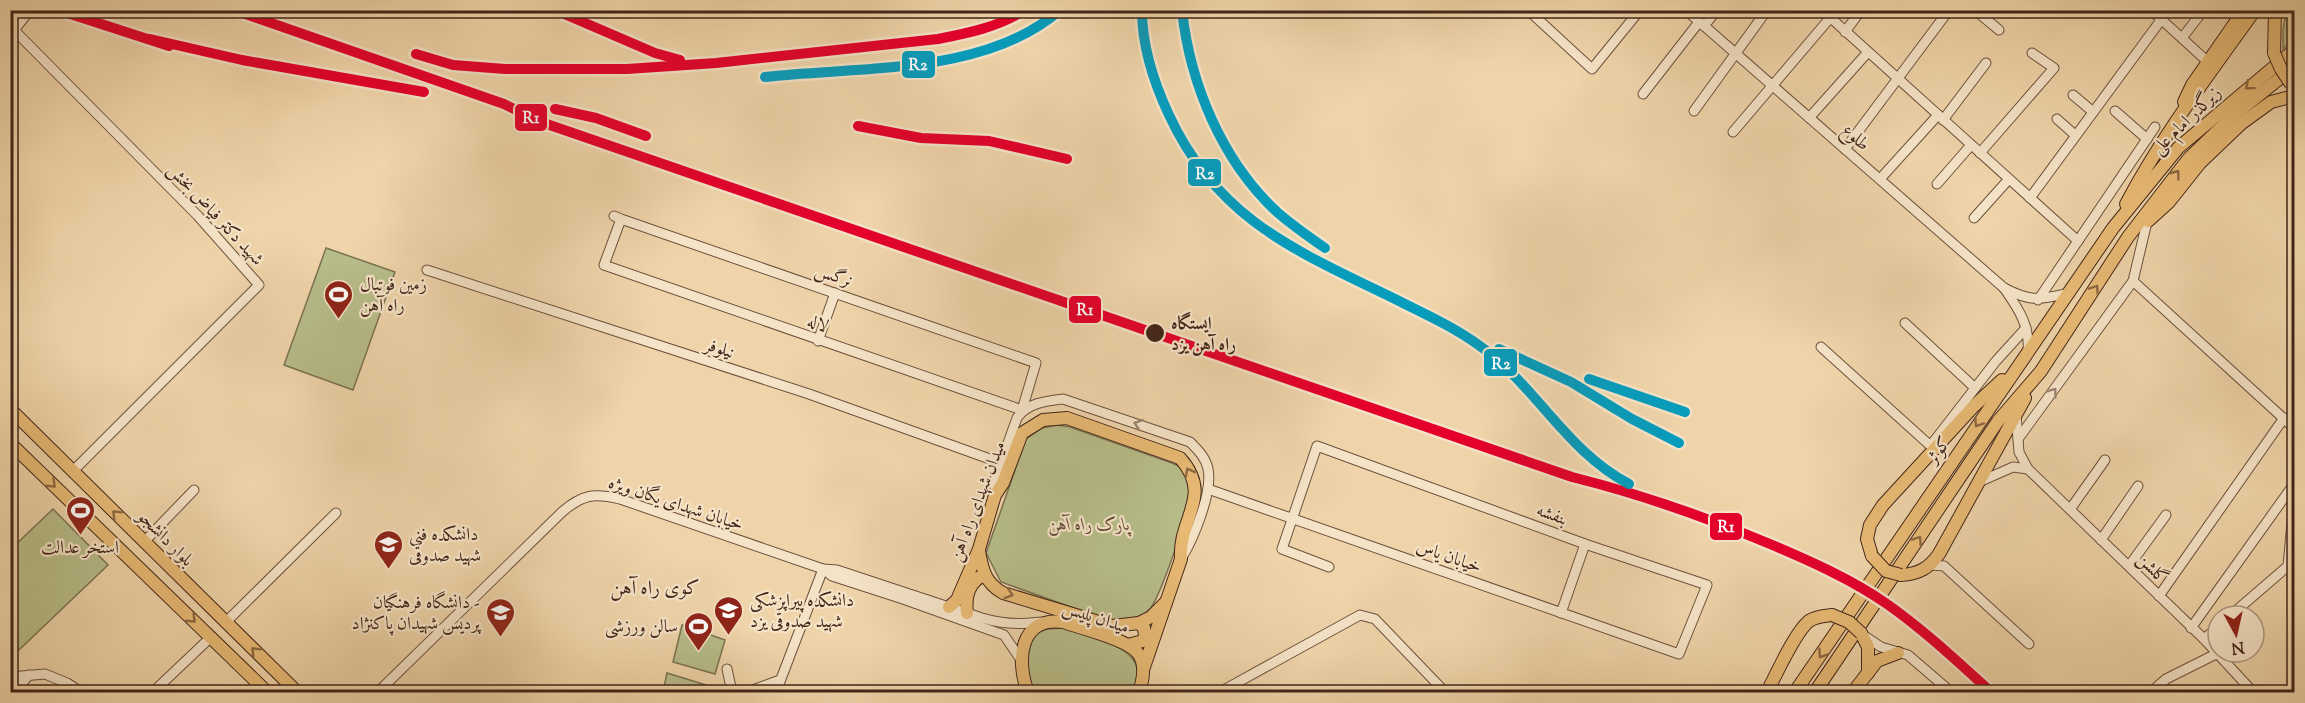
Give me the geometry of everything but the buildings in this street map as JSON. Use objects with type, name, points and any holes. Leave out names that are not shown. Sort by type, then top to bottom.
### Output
[{"type":"main road","points":[[2128,237],[2169,202],[2200,163],[2242,123],[2293,89],[2274,53],[2276,10]]},
{"type":"main road","points":[[2169,133],[2192,85],[2232,27],[2249,14]]},
{"type":"main road","points":[[2113,228],[2141,176],[2249,14]]},
{"type":"main road","name":"زیرگذر امام علی","points":[[2113,228],[2178,148],[2295,50]]},
{"type":"main road","name":"زیرگذر امام علی","points":[[2128,237],[2189,158],[2235,114],[2295,67]]},
{"type":"main road","name":"کوثر","points":[[1796,693],[2113,228]]},
{"type":"main road","name":"کوثر","points":[[1815,693],[1998,421],[2041,371],[2128,237]]},
{"type":"main road","points":[[2026,356],[1932,448],[1883,505],[1870,525],[1867,539],[1872,556],[1886,571],[1901,575],[1911,574],[1931,565],[2041,371]]},
{"type":"main road","name":"بلوار دانشجو","points":[[10,409],[297,693]]},
{"type":"main road","name":"میدان شهدای راه آهن","points":[[949,607],[957,600],[979,549],[995,495],[1004,483],[1022,433],[1043,420],[1067,418],[1180,458],[1191,470],[1196,489],[1180,545],[1181,559],[1144,667]]},
{"type":"main road","points":[[10,443],[267,693]]},
{"type":"main road","points":[[979,549],[984,575],[994,588],[1002,593],[1112,626],[1139,623],[1151,617],[1169,598]]},
{"type":"main road","points":[[967,613],[966,603],[969,589],[976,578],[984,575]]},
{"type":"main road","points":[[1767,693],[1800,632],[1809,621],[1820,616],[1833,615],[1849,622],[1862,634],[1869,657],[1868,674]]},
{"type":"main road","name":"میدان پلیس","points":[[1028,693],[1022,676],[1023,645],[1028,635],[1043,622],[1063,622],[1128,645],[1138,653],[1144,667]]},
{"type":"main road","points":[[1128,645],[1143,641],[1146,632],[1139,623]]},
{"type":"main road","points":[[1853,693],[1878,661],[1898,653]]},
{"type":"main road","points":[[1142,689],[1144,667]]},
{"type":"main road","points":[[1018,693],[1022,676]]},
{"type":"street","points":[[12,33],[30,10]]},
{"type":"street","points":[[1528,10],[1592,69],[1640,10]]},
{"type":"street","name":"طلوع","points":[[1686,10],[2004,288]]},
{"type":"street","points":[[1643,94],[1701,24],[1717,10]]},
{"type":"street","points":[[1694,111],[1767,10]]},
{"type":"street","points":[[1822,10],[2078,241]]},
{"type":"street","points":[[1845,32],[1861,10]]},
{"type":"street","points":[[1845,149],[1899,80],[1948,10]]},
{"type":"street","points":[[1976,10],[2000,30]]},
{"type":"street","points":[[2151,10],[2208,62]]},
{"type":"street","points":[[2182,38],[2199,16]]},
{"type":"street","points":[[1733,132],[1830,18]]},
{"type":"street","points":[[2030,198],[2161,20]]},
{"type":"street","name":"شهید دکتر فیاض بخش","points":[[12,33],[198,216],[259,285],[73,471]]},
{"type":"street","points":[[1809,118],[1868,52]]},
{"type":"street","points":[[1980,153],[2054,68],[2032,52]]},
{"type":"street","points":[[1880,179],[1940,117],[1986,63]]},
{"type":"street","points":[[2073,95],[2092,111]]},
{"type":"street","points":[[2115,111],[2147,140]]},
{"type":"street","points":[[2057,119],[2075,135]]},
{"type":"street","points":[[2038,300],[2155,127]]},
{"type":"street","points":[[1937,184],[1971,145]]},
{"type":"street","points":[[2123,177],[2141,176]]},
{"type":"street","points":[[1974,218],[2009,179]]},
{"type":"street","name":"لاله","points":[[617,218],[604,265],[1022,410]]},
{"type":"street","name":"نرگس","points":[[617,218],[1036,363],[1022,410]]},
{"type":"street","points":[[2018,439],[2133,281],[2147,222]]},
{"type":"street","name":"نیلوفر","points":[[427,270],[808,394],[1000,463]]},
{"type":"street","points":[[2133,281],[2295,428]]},
{"type":"street","points":[[2004,288],[2021,297],[2038,300],[2070,293]]},
{"type":"street","points":[[2004,288],[2023,315],[2029,339],[2026,356]]},
{"type":"street","points":[[818,341],[835,293]]},
{"type":"street","points":[[1905,323],[1976,388]]},
{"type":"street","points":[[1821,347],[1932,448],[1976,388],[2026,328]]},
{"type":"street","points":[[995,495],[995,479],[1017,418],[1022,410],[1045,401],[1064,399],[1190,442],[1204,457],[1208,468],[1208,489],[1190,546],[1181,559]]},
{"type":"street","points":[[2016,414],[2019,452],[2028,468]]},
{"type":"street","points":[[2158,596],[2284,418]]},
{"type":"street","name":"بنفشه","points":[[1292,518],[1317,446],[1586,544],[1707,585],[1679,654]]},
{"type":"street","points":[[2071,508],[2105,460]]},
{"type":"street","points":[[1979,482],[2013,467],[2028,468]]},
{"type":"street","name":"گلشن","points":[[2028,468],[2206,642]]},
{"type":"street","points":[[2191,628],[2295,484]]},
{"type":"street","points":[[2101,540],[2138,486]]},
{"type":"street","name":"خیابان یاس","points":[[1208,489],[1679,654]]},
{"type":"street","points":[[144,542],[194,490]]},
{"type":"street","name":"خیابان شهدای یگان ویژه","points":[[378,693],[562,512],[581,498],[598,494],[620,499],[822,568],[837,570],[998,623],[1043,622]]},
{"type":"street","points":[[2244,604],[2288,566],[2295,501]]},
{"type":"street","points":[[226,622],[336,513]]},
{"type":"street","points":[[2129,566],[2166,515]]},
{"type":"street","points":[[1292,518],[1282,549],[1329,567]]},
{"type":"street","points":[[1561,613],[1586,544]]},
{"type":"street","points":[[1931,565],[1944,566],[2029,644]]},
{"type":"street","points":[[776,693],[822,568]]},
{"type":"street","name":"خیابان شهدای یگان ویژه","points":[[822,568],[832,576],[1004,635],[1021,660]]},
{"type":"street","points":[[1220,693],[1360,615],[1375,619],[1445,693]]},
{"type":"street","points":[[1862,634],[1881,647],[1908,656],[1951,693]]},
{"type":"street","points":[[153,693],[211,637]]},
{"type":"street","points":[[2151,693],[2166,679],[2206,659]]},
{"type":"street","name":"گلشن","points":[[2225,664],[2253,693]]},
{"type":"street","points":[[727,669],[732,693]]},
{"type":"street","points":[[10,677],[45,674],[66,683],[81,693]]},
{"type":"street","points":[[15,693],[29,675]]},
{"type":"street","points":[[747,693],[780,680]]},
{"type":"green space","points":[[2286,11],[2294,11],[2294,38],[2283,49],[2283,31]]},
{"type":"green space","name":"زمین فوتبال راه آهن","points":[[326,248],[395,272],[353,390],[284,365]]},
{"type":"green space","name":"پارک راه آهن","points":[[1057,425],[1070,427],[1172,463],[1188,474],[1190,480],[1189,505],[1172,559],[1150,609],[1135,619],[1107,620],[1001,582],[986,553],[1026,439],[1042,428]]},
{"type":"green space","points":[[53,509],[108,565],[19,650],[11,648],[11,549]]},
{"type":"green space","name":"سالن ورزشی","points":[[682,625],[725,640],[715,674],[673,662]]},
{"type":"green space","points":[[1062,628],[1115,645],[1131,657],[1138,672],[1133,692],[1034,692],[1028,679],[1025,663],[1025,654],[1030,639],[1038,632]]},
{"type":"green space","points":[[667,673],[716,688],[715,692],[663,692]]},
{"type":"transit line","name":"R1","points":[[58,10],[169,46]]},
{"type":"transit line","name":"R1","points":[[234,10],[504,104],[538,121],[1572,477],[1648,499],[1722,525],[1815,564],[1873,595],[1927,635],[1991,692]]},
{"type":"transit line","name":"R1","points":[[555,10],[655,53],[680,60]]},
{"type":"transit line","name":"R1","points":[[416,54],[453,65],[505,69],[627,69],[716,63],[938,39],[994,25],[1025,10]]},
{"type":"transit line","name":"R2","points":[[765,77],[919,64],[958,57],[995,47],[1030,31],[1060,10]]},
{"type":"transit line","name":"R2","points":[[1142,10],[1144,38],[1150,64],[1169,115],[1189,151],[1212,182],[1237,207],[1265,229],[1295,248],[1439,321],[1480,346],[1518,380],[1587,455],[1607,471],[1629,484]]},
{"type":"transit line","name":"R2","points":[[1182,10],[1192,66],[1212,120],[1225,145],[1257,192],[1277,212],[1325,248]]},
{"type":"transit line","name":"R1","points":[[150,39],[242,60],[424,92]]},
{"type":"transit line","name":"R1","points":[[555,109],[596,118],[646,136]]},
{"type":"transit line","name":"R1","points":[[858,126],[921,138],[989,141],[1067,159]]},
{"type":"transit line","name":"R2","points":[[1499,349],[1571,382],[1632,419],[1679,443]]},
{"type":"transit line","name":"R2","points":[[1589,379],[1685,412]]},
{"type":"place","name":"زمین فوتبال راه آهن","points":[[339,320]]},
{"type":"place","name":"ایستگاه راه آهن یزد","points":[[1155,333]]},
{"type":"place","name":"استخر عدالت","points":[[80,536]]},
{"type":"place","name":"دانشکده فنی شهید صدوقی","points":[[388,570]]},
{"type":"place","name":"دانشکده پیراپزشکی شهید صدوقی یزد","points":[[729,636]]},
{"type":"place","name":"دانشگاه فرهنگیان - پردیس شهیدان پاکنژاد","points":[[501,638]]},
{"type":"place","name":"سالن ورزشی","points":[[699,652]]},
{"type":"district","name":"کوی راه آهن","points":[[655,587]]}]
